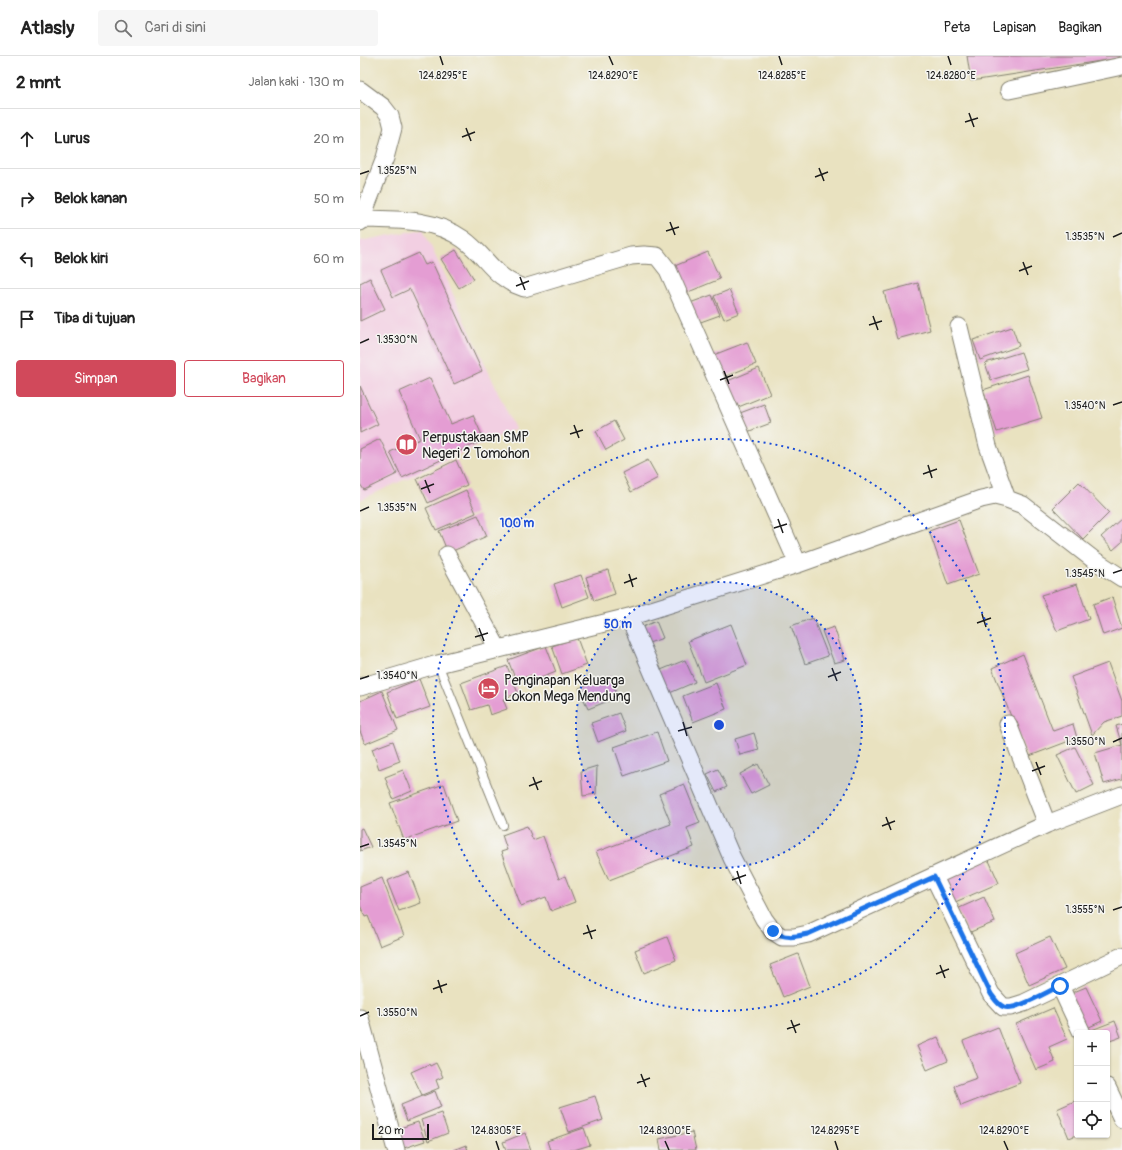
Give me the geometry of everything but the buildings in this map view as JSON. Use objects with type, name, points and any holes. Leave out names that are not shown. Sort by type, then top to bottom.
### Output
[{"type":"street","points":[[1009,90],[1122,66]]},
{"type":"street","points":[[360,90],[383,107],[390,116],[393,128],[385,158],[361,220],[425,222],[443,227],[464,240],[499,276],[510,284],[524,288],[631,256],[644,254],[657,256],[668,270],[798,564]]},
{"type":"street","points":[[959,327],[988,446],[1007,498]]},
{"type":"street","points":[[360,687],[438,664],[629,617],[798,564],[982,499],[995,496],[1007,498],[1023,505],[1094,560],[1122,578]]},
{"type":"street","points":[[447,555],[498,649]]},
{"type":"street","points":[[629,617],[732,858],[764,919],[773,931],[782,937],[794,937],[808,934],[1048,824],[1121,798]]},
{"type":"street","points":[[1008,724],[1048,824]]},
{"type":"street","points":[[934,877],[991,994],[1000,1005],[1007,1008],[1019,1005],[1122,956]]},
{"type":"street","points":[[1060,986],[1081,1030]]},
{"type":"street","points":[[360,1018],[396,1150]]},
{"type":"street","points":[[1110,1093],[1122,1119]]},
{"type":"lane","points":[[438,664],[503,825]]},
{"type":"shaded area","points":[[423,229],[515,429],[360,500],[360,241]]},
{"type":"place","name":"Perpustakaan SMP Negeri 2 Tomohon","points":[[406,445]]},
{"type":"place","name":"Penginapan Keluarga Lokon Mega Mendung","points":[[489,688]]},
{"type":"route","points":[[773,931],[782,937],[794,937],[808,934],[934,877],[991,994],[1000,1005],[1007,1008],[1019,1005],[1060,986]]}]
